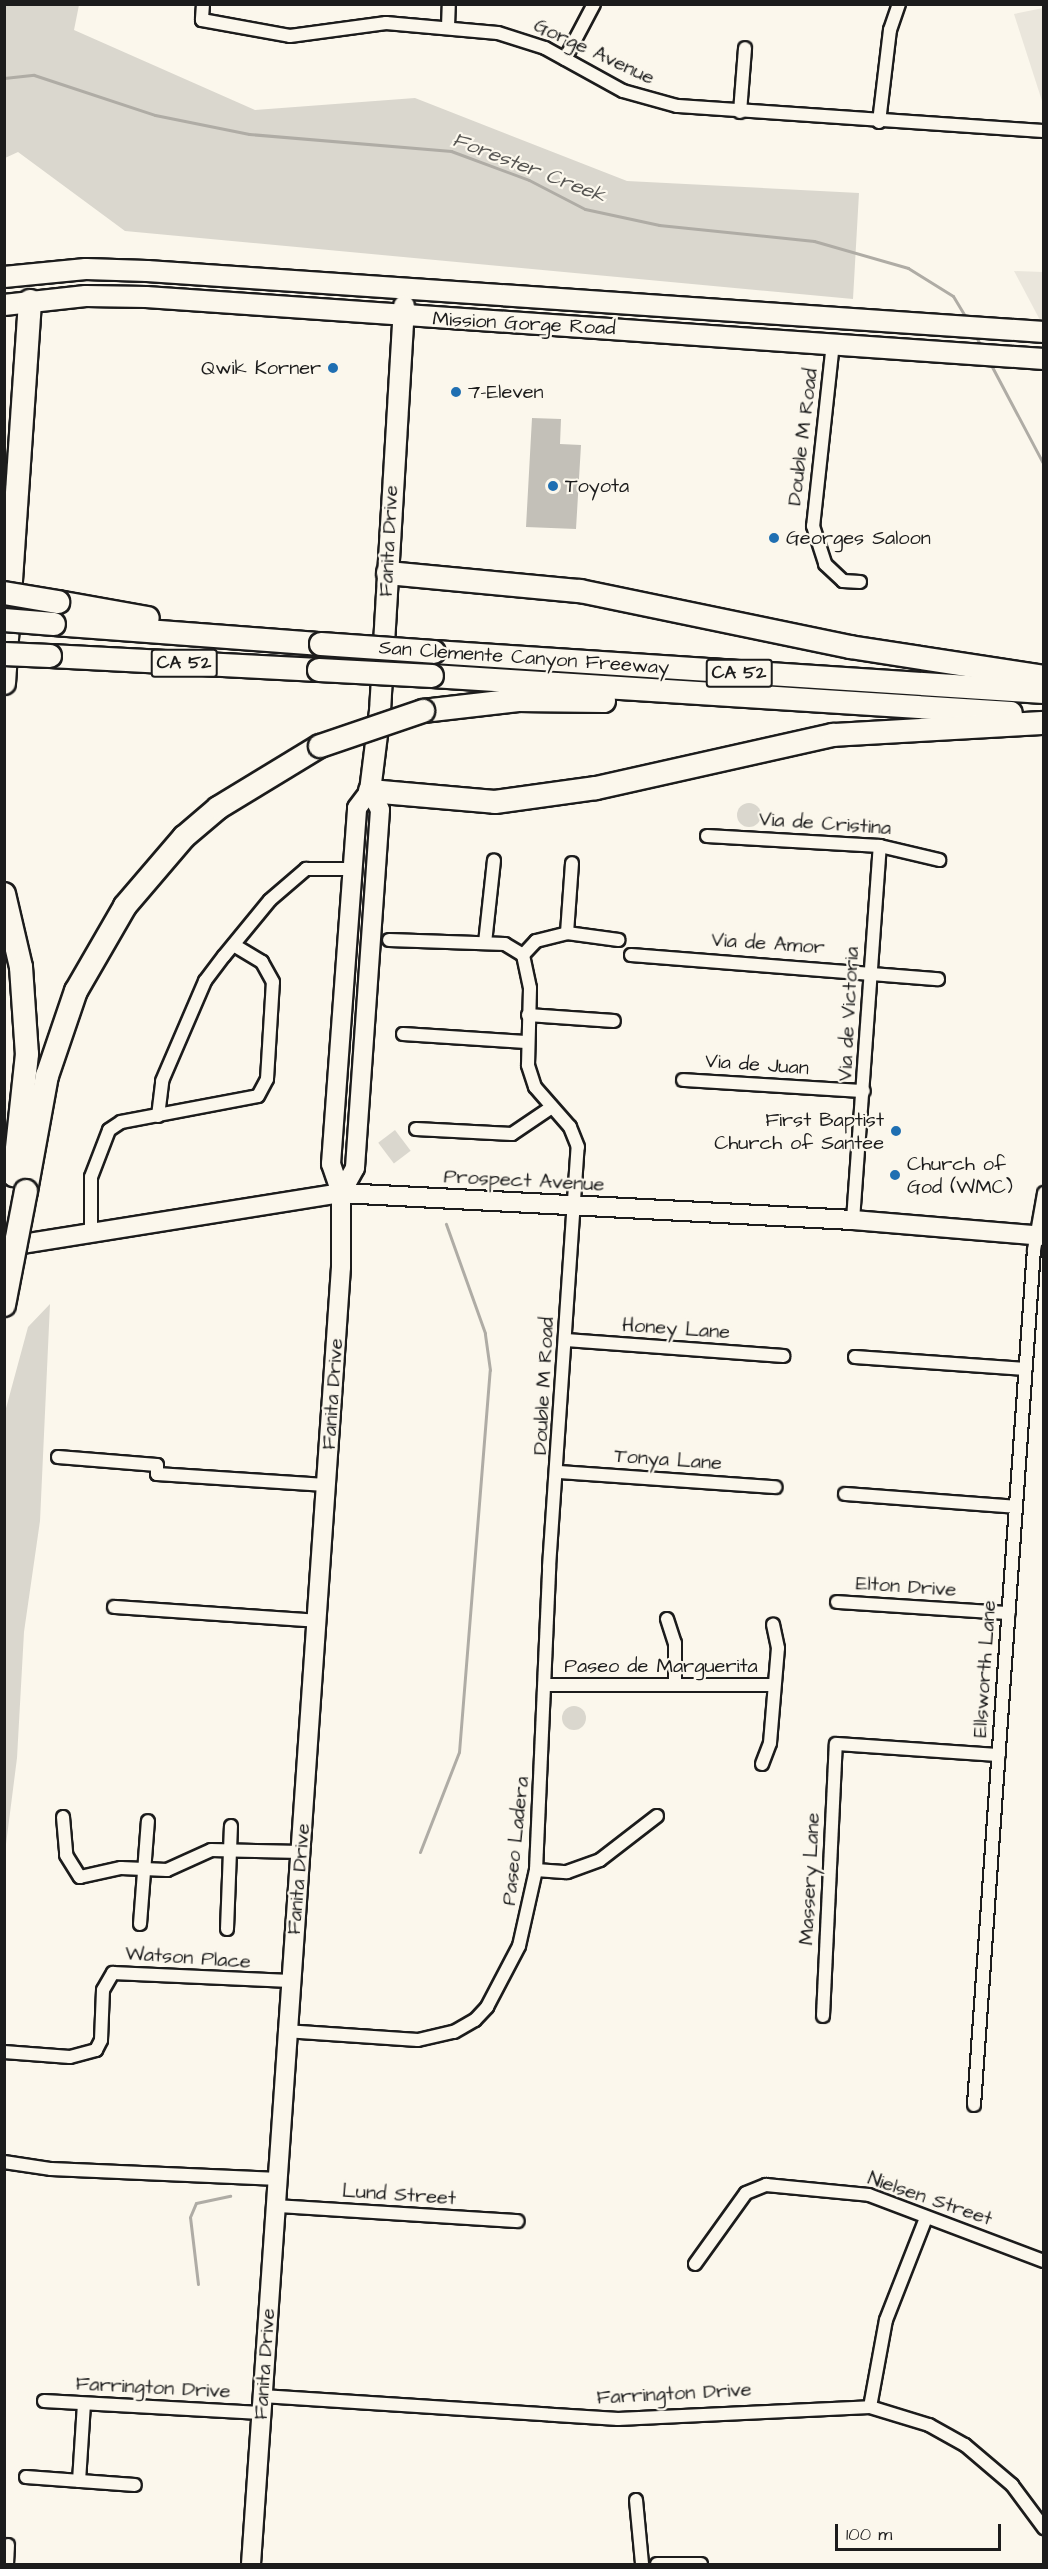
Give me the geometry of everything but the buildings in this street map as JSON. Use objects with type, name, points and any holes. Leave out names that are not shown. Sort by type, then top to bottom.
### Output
[{"type":"highway","points":[[4,683],[30,301]]},
{"type":"highway","points":[[388,573],[580,591],[850,647],[1044,677]]},
{"type":"highway","points":[[4,593],[268,640]]},
{"type":"highway","name":"San Clemente Canyon Freeway","points":[[4,620],[434,652],[1044,692]]},
{"type":"highway","name":"San Clemente Canyon Freeway","points":[[4,654],[432,676],[1044,715]]},
{"type":"highway","points":[[4,1305],[47,1076],[76,991],[125,906],[184,837],[219,808],[320,746],[423,711],[518,700],[906,706]]},
{"type":"highway","points":[[370,791],[506,801],[596,788],[833,735],[1044,723]]},
{"type":"highway","points":[[4,894],[21,967],[27,1054],[4,1252]]},
{"type":"main road","name":"Mission Gorge Road","points":[[4,277],[31,274],[147,271],[405,291],[1044,332]]},
{"type":"main road","points":[[30,301],[31,274]]},
{"type":"main road","points":[[267,307],[272,293],[308,294],[341,286]]},
{"type":"main road","name":"Fanita Drive","points":[[251,2565],[279,2180],[285,2031],[318,1621],[341,1268],[340,1193],[331,1164],[357,808],[370,791],[380,711],[405,291]]},
{"type":"main road","name":"Mission Gorge Road","points":[[4,304],[86,296],[403,318],[833,343],[1044,359]]},
{"type":"main road","name":"Fanita Drive","points":[[340,1193],[355,1168],[380,810],[370,791]]},
{"type":"main road","name":"Prospect Avenue","points":[[4,1247],[340,1193],[853,1220],[1040,1236]]},
{"type":"street","name":"Gorge Avenue","points":[[203,4],[202,20],[300,37],[386,23],[448,27],[515,37],[565,59],[639,97],[740,112],[1044,131]]},
{"type":"street","points":[[448,27],[449,4]]},
{"type":"street","points":[[565,59],[594,4]]},
{"type":"street","points":[[879,122],[890,30],[899,4]]},
{"type":"street","points":[[740,112],[745,48]]},
{"type":"street","name":"Double M Road","points":[[833,343],[813,526],[825,564],[843,580],[860,582]]},
{"type":"street","name":"Via de Cristina","points":[[707,836],[880,846],[939,860]]},
{"type":"street","name":"Via de Victoria","points":[[853,1220],[880,846]]},
{"type":"street","points":[[485,943],[494,860]]},
{"type":"street","points":[[567,933],[572,863]]},
{"type":"street","points":[[158,1116],[162,1081],[205,981],[270,900],[306,869],[353,869]]},
{"type":"street","points":[[389,940],[505,944],[523,955],[536,941],[567,933],[619,940]]},
{"type":"street","points":[[91,1233],[91,1177],[109,1130],[122,1122],[249,1101],[258,1096],[267,1079],[273,982],[262,962],[234,945]]},
{"type":"street","name":"Double M Road","points":[[523,955],[529,966],[526,1042],[535,1087],[549,1109],[570,1127],[578,1147],[558,1472],[549,1567]]},
{"type":"street","name":"Via de Amor","points":[[631,955],[870,970],[938,979]]},
{"type":"street","points":[[528,1015],[614,1021]]},
{"type":"street","points":[[403,1034],[526,1042]]},
{"type":"street","name":"Via de Juan","points":[[683,1080],[864,1091]]},
{"type":"street","points":[[416,1129],[512,1134],[549,1109]]},
{"type":"street","name":"Ellsworth Lane","points":[[974,2105],[1026,1369],[1044,1193]]},
{"type":"street","name":"Honey Lane","points":[[566,1340],[783,1356]]},
{"type":"street","points":[[855,1357],[1026,1369]]},
{"type":"street","points":[[58,1457],[157,1465],[157,1474],[326,1485]]},
{"type":"street","name":"Tonya Lane","points":[[558,1472],[775,1487]]},
{"type":"street","points":[[845,1494],[1016,1507]]},
{"type":"street","name":"Paseo Ladera","points":[[285,2031],[418,2040],[454,2032],[475,2020],[488,2007],[519,1946],[536,1870],[547,1684],[549,1567]]},
{"type":"street","name":"Elton Drive","points":[[837,1602],[1009,1613]]},
{"type":"street","points":[[114,1607],[318,1621]]},
{"type":"street","points":[[667,1619],[675,1643],[675,1684]]},
{"type":"street","points":[[762,1764],[770,1743],[778,1647],[773,1625]]},
{"type":"street","name":"Paseo de Marguerita","points":[[547,1684],[774,1685]]},
{"type":"street","name":"Massery Lane","points":[[823,2016],[836,1744],[999,1755]]},
{"type":"street","points":[[536,1870],[567,1872],[592,1864],[657,1816]]},
{"type":"street","points":[[63,1817],[66,1855],[80,1877],[121,1868],[167,1870],[211,1850],[301,1852]]},
{"type":"street","points":[[140,1924],[148,1821]]},
{"type":"street","points":[[226,1929],[231,1826]]},
{"type":"street","name":"Watson Place","points":[[4,2052],[69,2057],[96,2050],[101,2040],[103,1990],[113,1973],[290,1981]]},
{"type":"street","points":[[4,2162],[279,2180]]},
{"type":"street","name":"Nielsen Street","points":[[695,2264],[746,2193],[759,2186],[869,2195],[1044,2261]]},
{"type":"street","name":"Lund Street","points":[[277,2206],[518,2221]]},
{"type":"street","points":[[870,2407],[886,2320],[926,2218]]},
{"type":"street","name":"Farrington Drive","points":[[44,2401],[262,2405],[618,2419],[870,2407],[929,2425],[965,2445],[1012,2485],[1044,2528]]},
{"type":"street","points":[[79,2481],[84,2403]]},
{"type":"street","points":[[26,2477],[135,2485]]},
{"type":"street","points":[[636,2500],[642,2565]]},
{"type":"street","points":[[7,2565],[8,2546]]},
{"type":"street","points":[[657,2565],[702,2565]]},
{"type":"shaded area","points":[[5,4],[79,5],[74,30],[255,110],[415,98],[627,181],[859,193],[853,299],[125,231],[18,152],[5,158]]},
{"type":"shaded area","points":[[1044,8],[1043,104],[1014,14]]},
{"type":"shaded area","points":[[1014,271],[1043,272],[1043,323],[1041,322]]},
{"type":"shaded area","points":[[749,803],[757,807],[761,815],[757,823],[749,827],[741,823],[737,815],[741,807]]},
{"type":"shaded area","points":[[395,1130],[411,1151],[394,1163],[378,1143]]},
{"type":"shaded area","points":[[50,1304],[40,1521],[24,1632],[17,1758],[5,1852],[5,1412],[28,1327]]},
{"type":"shaded area","points":[[574,1706],[579,1707],[585,1713],[585,1723],[579,1729],[574,1730],[569,1729],[563,1723],[562,1718],[563,1713],[569,1707]]},
{"type":"waterway","name":"Forester Creek","points":[[4,78],[34,75],[155,115],[249,134],[451,151],[529,180],[585,209],[659,225],[814,241],[908,268],[953,296],[966,318]]},
{"type":"waterway","name":"Forester Creek","points":[[975,334],[981,347]]},
{"type":"waterway","name":"Forester Creek","points":[[990,363],[1044,465]]},
{"type":"waterway","points":[[420,1852],[459,1752],[490,1370],[485,1333],[446,1224]]},
{"type":"waterway","points":[[198,2284],[190,2217],[196,2203],[230,2196]]},
{"type":"place","name":"Qwik Korner","points":[[333,368]]},
{"type":"place","name":"7-Eleven","points":[[456,392]]},
{"type":"place","name":"Toyota","points":[[553,486]]},
{"type":"place","name":"Georges Saloon","points":[[774,538]]},
{"type":"place","name":"First Baptist Church of Santee","points":[[896,1131]]},
{"type":"place","name":"Church of God (WMC)","points":[[895,1175]]}]
